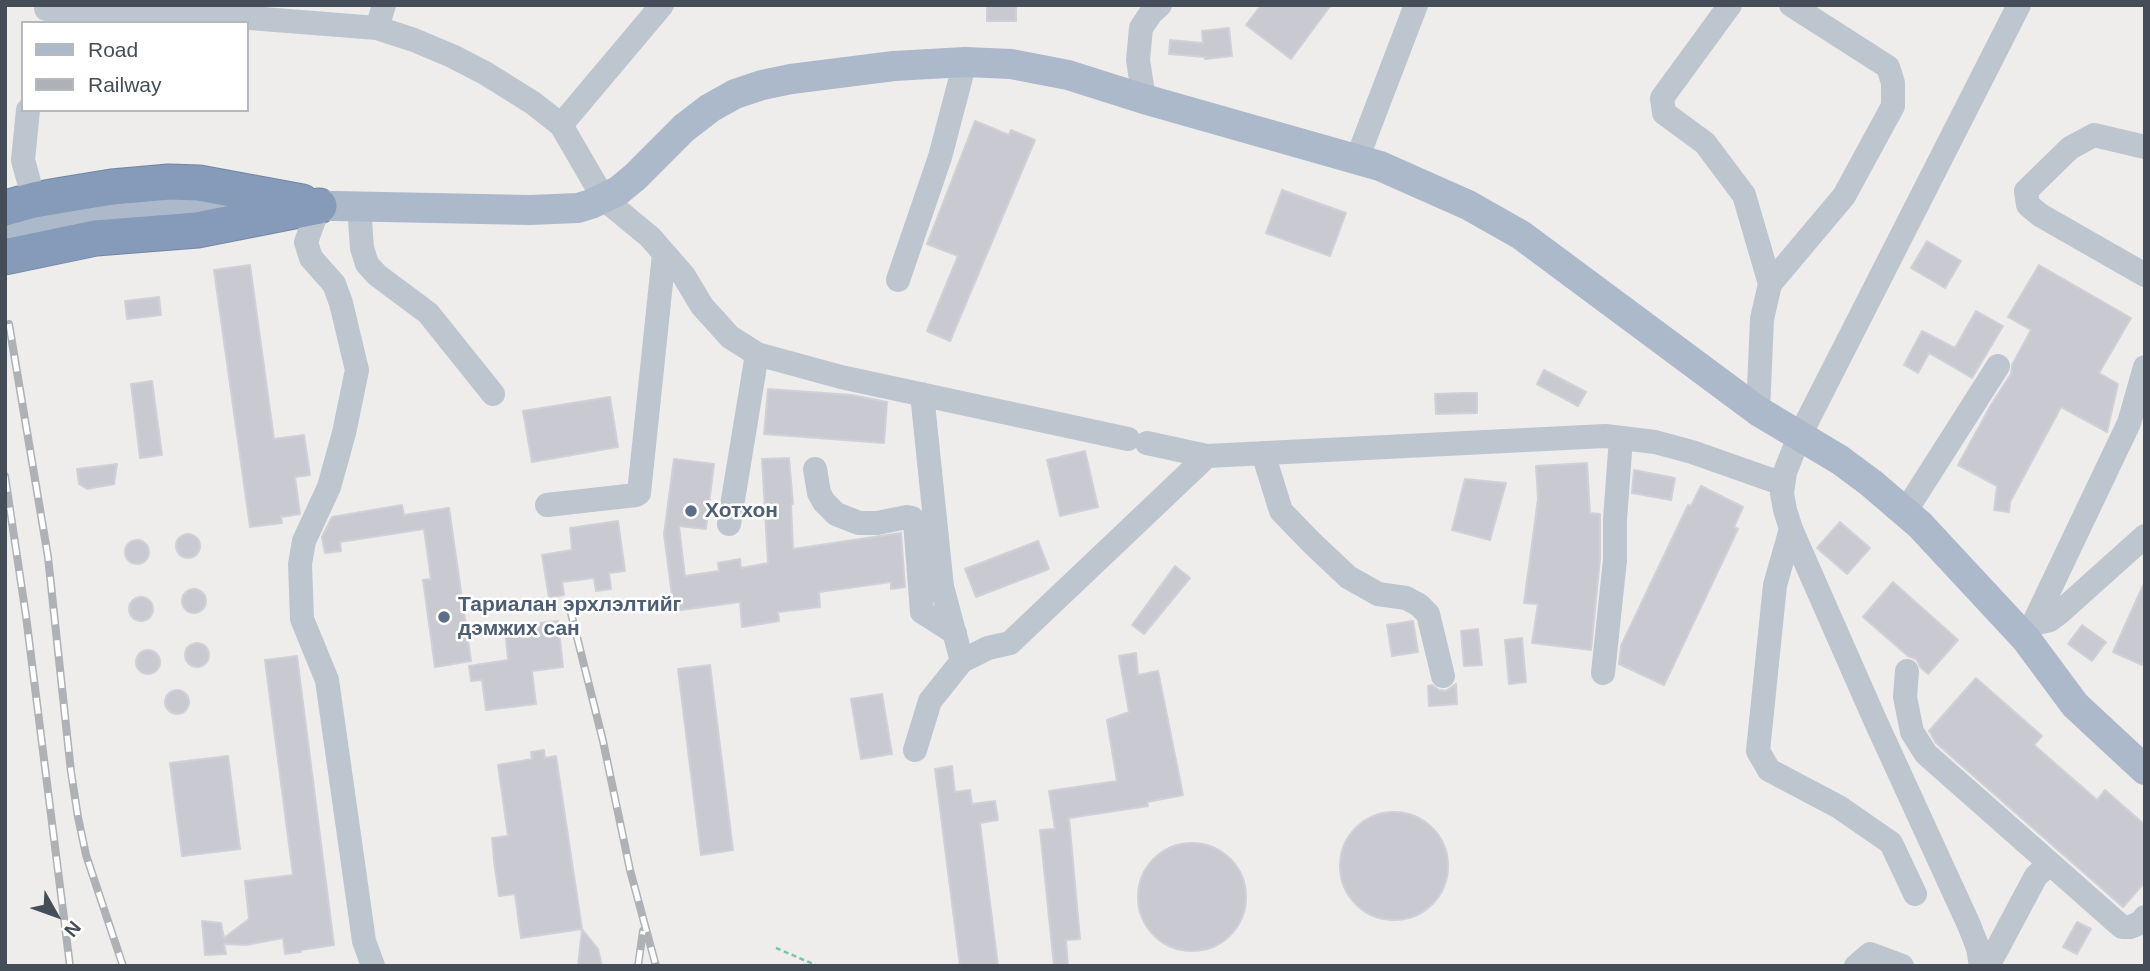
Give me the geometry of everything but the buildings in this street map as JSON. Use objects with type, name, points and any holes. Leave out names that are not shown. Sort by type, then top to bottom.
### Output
[{"type":"highway","points":[[20,204],[112,187],[169,182],[200,183],[319,205]]},
{"type":"highway","points":[[5,257],[96,238],[197,230],[319,205]]},
{"type":"main road","points":[[5,230],[66,217],[133,208],[204,204],[547,210],[578,208],[604,199],[628,184],[698,116],[735,94],[762,85],[894,66],[965,62],[1011,64],[1068,75],[1357,159],[1439,190],[1497,220],[1758,411],[1799,438],[1840,460],[1871,483],[1930,535],[2030,631],[2075,705],[2145,770]]},
{"type":"street","points":[[561,125],[662,5]]},
{"type":"street","points":[[1144,99],[1138,60],[1143,16],[1160,5]]},
{"type":"street","points":[[1357,159],[1416,5]]},
{"type":"street","points":[[1730,5],[1662,98],[1664,113],[1705,143],[1744,195],[1770,284]]},
{"type":"street","points":[[1758,411],[1762,319],[1770,284],[1844,197],[1893,106],[1888,67],[1791,5]]},
{"type":"street","points":[[1981,966],[1978,948],[1969,925],[1791,529],[1783,503],[1783,484],[1799,438],[2019,5]]},
{"type":"street","points":[[46,9],[381,17],[485,73],[533,103],[561,125],[604,199],[650,237],[684,276],[702,306],[730,337],[757,354],[841,377],[1207,456],[1605,436],[1655,442],[1783,484]]},
{"type":"street","points":[[898,280],[940,157],[965,62]]},
{"type":"street","points":[[20,204],[28,112]]},
{"type":"street","points":[[2145,147],[2094,135],[2070,148],[2026,191],[2028,205],[2040,215],[2145,275]]},
{"type":"street","points":[[319,205],[306,242],[311,258],[334,284],[357,370],[329,487],[304,541],[300,564],[302,620],[327,680],[364,941],[373,966]]},
{"type":"street","points":[[359,206],[362,248],[367,264],[377,275],[428,313],[493,394]]},
{"type":"street","points":[[547,505],[639,493],[664,254]]},
{"type":"street","points":[[729,524],[757,354]]},
{"type":"street","points":[[1905,512],[1997,366]]},
{"type":"street","points":[[2030,631],[2129,423],[2145,367]]},
{"type":"street","points":[[922,394],[942,587],[962,661]]},
{"type":"street","points":[[1603,673],[1615,560],[1621,438]]},
{"type":"street","points":[[1263,453],[1281,511],[1312,543],[1348,578],[1378,594],[1406,598],[1428,614],[1444,676]]},
{"type":"street","points":[[915,750],[930,701],[962,661],[988,648],[1010,643],[1207,456]]},
{"type":"street","points":[[815,469],[819,493],[836,514],[859,523],[912,518],[915,522],[922,612],[955,633]]},
{"type":"street","points":[[1791,529],[1775,585],[1758,751],[1769,771],[1839,807],[1891,843],[1915,894]]},
{"type":"street","points":[[2030,631],[2058,614],[2145,536]]},
{"type":"street","points":[[1907,671],[1905,697],[1912,732],[1926,754],[2122,927],[2140,923],[2145,917]]},
{"type":"street","points":[[1988,966],[2036,876],[2044,869],[2054,867]]},
{"type":"street","points":[[1857,966],[1870,954],[1902,966]]},
{"type":"path","points":[[776,948],[818,966]]},
{"type":"railway","points":[[9,324],[48,557],[78,817],[86,855],[123,966]]},
{"type":"railway","points":[[5,476],[26,616],[70,966]]},
{"type":"railway","points":[[569,605],[603,741],[630,870],[656,966]]},
{"type":"railway","points":[[638,966],[643,931]]},
{"type":"place","name":"Хотхон","points":[[691,511]]},
{"type":"place","name":"Тариалан эрхлэлтийг дэмжих сан","points":[[444,617]]}]
